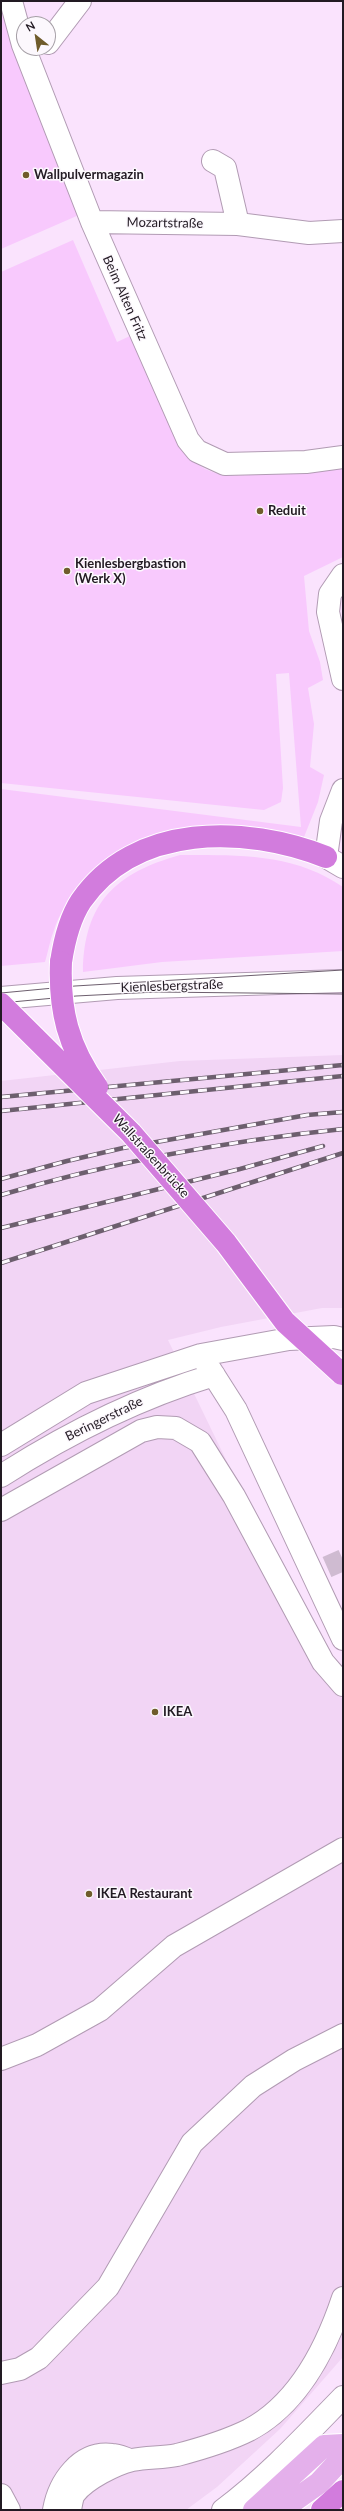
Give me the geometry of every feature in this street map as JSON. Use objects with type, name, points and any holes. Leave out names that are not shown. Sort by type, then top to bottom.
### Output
[{"type":"highway","points":[[131,1133],[86,1071],[71,1040],[61,1005],[61,962],[68,931],[80,902],[98,880],[116,864],[148,847],[176,839],[230,837],[287,844],[334,862]]},
{"type":"highway","name":"Wallstraßenbrücke","points":[[1,1004],[131,1133],[221,1237],[285,1322],[343,1375]]},
{"type":"main road","points":[[254,2510],[324,2446],[343,2445]]},
{"type":"main road","points":[[281,2510],[319,2483],[343,2457]]},
{"type":"main road","points":[[299,2510],[335,2495]]},
{"type":"street","name":"Beim Alten Fritz","points":[[11,1],[17,16]]},
{"type":"street","points":[[56,32],[80,1]]},
{"type":"street","name":"Beim Alten Fritz","points":[[34,56],[92,222],[188,440],[197,451],[225,464],[306,462],[343,456]]},
{"type":"street","points":[[213,161],[225,168],[238,224]]},
{"type":"street","name":"Mozartstraße","points":[[92,222],[238,224],[310,233],[343,231]]},
{"type":"street","points":[[343,575],[330,594],[328,612],[343,680]]},
{"type":"street","points":[[334,862],[331,821],[343,790]]},
{"type":"street","points":[[334,862],[343,841]]},
{"type":"street","name":"Kienlesbergstraße","points":[[1,998],[117,988],[343,982]]},
{"type":"street","name":"Beringerstraße","points":[[1,1445],[86,1393],[201,1355],[289,1339],[334,1337],[343,1339]]},
{"type":"street","points":[[201,1355],[236,1410],[319,1569],[343,1639]]},
{"type":"street","name":"Beringerstraße","points":[[1,1476],[45,1448],[133,1403],[214,1375]]},
{"type":"street","points":[[1,1510],[141,1431],[157,1426],[176,1428],[200,1442],[234,1496],[323,1662],[343,1685]]},
{"type":"street","points":[[1,2059],[37,2046],[100,2010],[174,1946],[343,1849]]},
{"type":"street","points":[[1,2389],[11,2371],[39,2358],[108,2287],[192,2143],[253,2086],[294,2060],[342,2035]]},
{"type":"street","points":[[70,2510],[74,2493],[101,2472],[131,2460],[176,2455],[214,2444],[249,2430],[275,2411],[308,2375],[337,2316],[343,2298]]},
{"type":"street","points":[[223,2510],[244,2493],[297,2444],[343,2396]]},
{"type":"street","points":[[54,2510],[56,2495],[68,2475],[91,2457],[112,2455],[131,2460]]},
{"type":"street","points":[[1,2495],[9,2510]]},
{"type":"shaded area","points":[[1,1],[16,42],[16,56],[21,56],[79,215],[1,249]]},
{"type":"shaded area","points":[[73,240],[117,342],[130,336],[190,459],[205,469],[223,476],[304,473],[343,465],[343,557],[304,576],[309,631],[320,662],[323,680],[308,688],[314,724],[310,767],[324,775],[318,802],[304,837],[266,830],[205,828],[184,829],[145,838],[127,846],[110,857],[94,871],[74,894],[58,919],[51,938],[45,962],[1,966],[1,789],[301,827],[289,673],[276,674],[283,788],[281,802],[264,810],[1,783],[1,272]]},
{"type":"shaded area","points":[[180,855],[244,856],[285,862],[324,876],[343,887],[343,951],[162,962],[83,972],[85,948],[90,927],[97,909],[108,894],[121,881],[138,871],[157,862]]},
{"type":"shaded area","points":[[343,1055],[343,1308],[322,1308],[221,1327],[168,1340],[343,1701],[343,2357],[280,2429],[217,2487],[186,2510],[1,2510],[1,1081],[180,1061]]},
{"type":"tunnel","points":[[327,1567],[343,1560]]},
{"type":"tram line","points":[[1,993],[75,986],[343,970]]},
{"type":"tram line","points":[[1,1003],[76,996],[156,992],[343,994]]},
{"type":"railway","points":[[1,1097],[343,1065]]},
{"type":"railway","points":[[1,1111],[343,1076]]},
{"type":"railway","points":[[1,1179],[123,1148],[307,1115],[343,1112]]},
{"type":"railway","points":[[1,1195],[85,1172],[170,1154],[214,1146],[343,1129]]},
{"type":"railway","points":[[1,1228],[240,1169],[323,1146]]},
{"type":"railway","points":[[1,1263],[343,1153]]},
{"type":"place","name":"Wallpulvermagazin","points":[[26,175]]},
{"type":"place","name":"Reduit","points":[[260,511]]},
{"type":"place","name":"Kienlesbergbastion (Werk X)","points":[[67,571]]},
{"type":"place","name":"IKEA","points":[[155,1712]]},
{"type":"place","name":"IKEA Restaurant","points":[[89,1894]]}]
